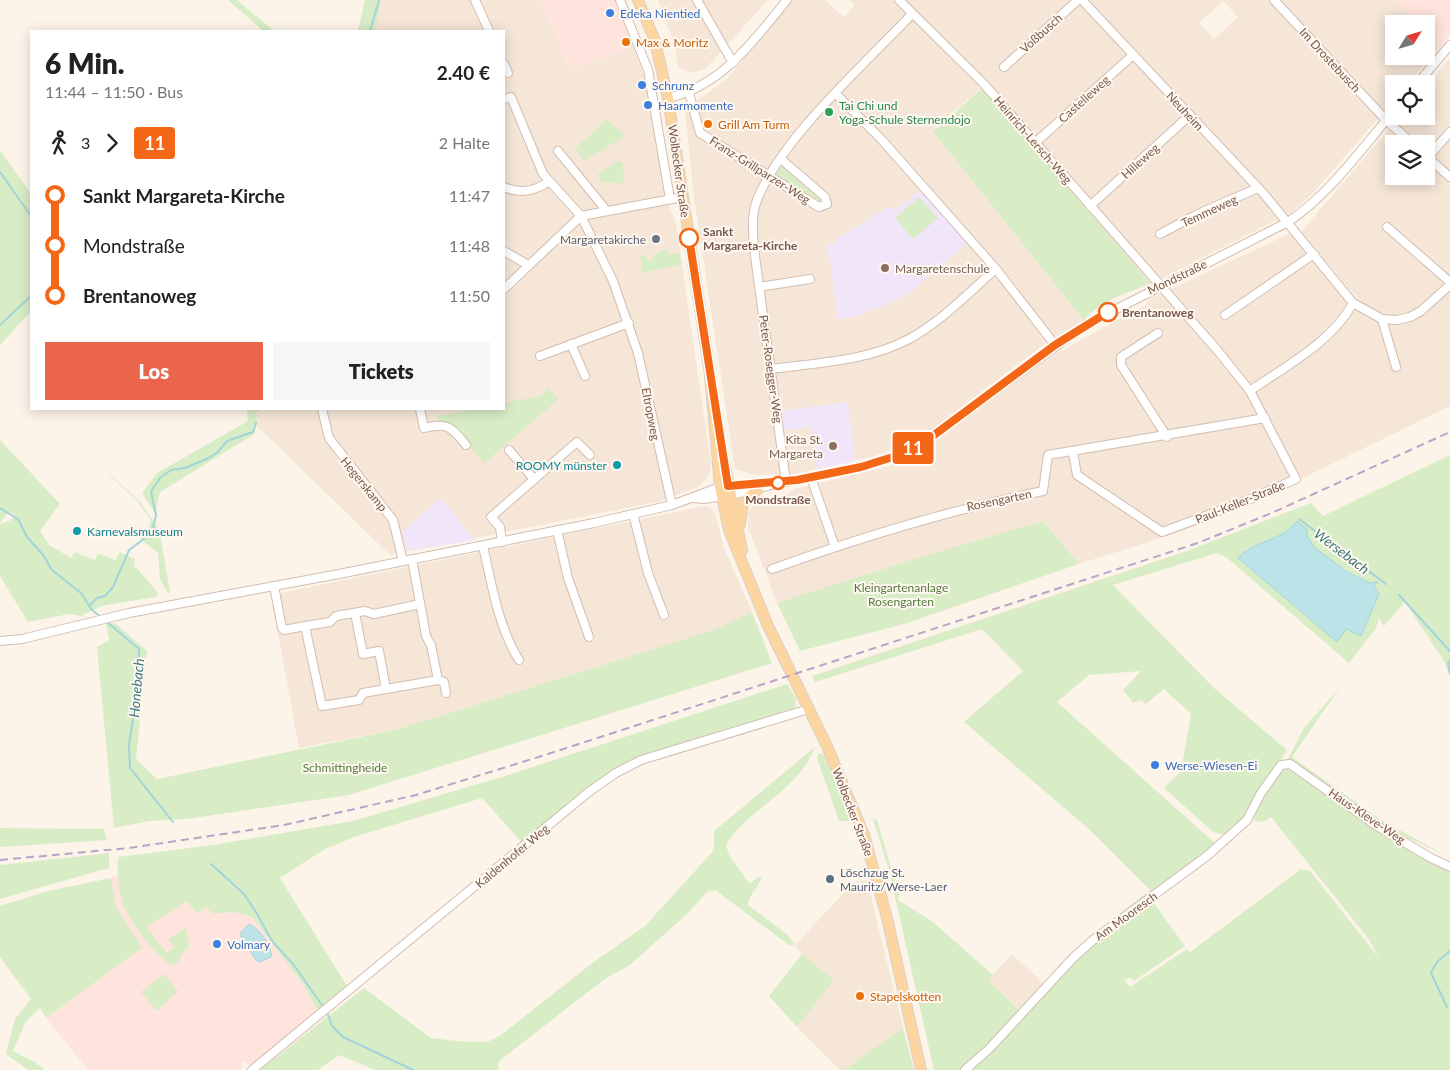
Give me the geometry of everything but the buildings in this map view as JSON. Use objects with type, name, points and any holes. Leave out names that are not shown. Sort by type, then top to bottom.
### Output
[{"type":"main road","name":"Wolbecker Straße","points":[[638,0],[655,41],[668,98],[710,375],[729,530],[768,626],[809,709],[864,835],[887,918],[921,1070]]},
{"type":"main road","points":[[741,541],[742,506],[748,496],[758,489]]},
{"type":"main road","name":"Wolbecker Straße","points":[[725,491],[741,541],[744,568]]},
{"type":"street","points":[[475,0],[489,30]]},
{"type":"street","name":"Wolbecker Straße","points":[[620,0],[648,70],[670,199]]},
{"type":"street","points":[[698,0],[733,63]]},
{"type":"street","points":[[668,98],[690,93],[733,63],[787,0]]},
{"type":"street","name":"Heinrich-Lersch-Weg","points":[[899,0],[983,83],[1160,286]]},
{"type":"street","name":"Voßbusch","points":[[1004,67],[1078,0]]},
{"type":"street","name":"Neuheim","points":[[1082,0],[1258,188],[1353,303]]},
{"type":"street","name":"Im Drostebusch","points":[[1274,0],[1385,119]]},
{"type":"street","name":"Peter-Rosegger-Weg","points":[[786,482],[752,224],[757,200],[781,159],[817,113],[912,14]]},
{"type":"street","points":[[1425,75],[1450,45]]},
{"type":"street","name":"Castelleweg","points":[[1035,143],[1133,55]]},
{"type":"street","points":[[505,66],[508,73]]},
{"type":"street","name":"Franz-Grillparzer-Weg","points":[[690,93],[700,133],[820,207],[827,204],[825,198],[781,159]]},
{"type":"street","points":[[836,94],[881,139],[996,268],[1055,345]]},
{"type":"street","name":"Eltropweg","points":[[505,99],[511,97],[542,174],[581,216],[613,280],[629,323],[643,372],[672,505]]},
{"type":"street","name":"Hilleweg","points":[[1090,206],[1189,116]]},
{"type":"street","name":"Mondstraße","points":[[725,491],[758,489],[811,478],[878,462],[922,444],[1055,345],[1110,311],[1288,222],[1319,198],[1385,121]]},
{"type":"street","name":"Im Drostebusch","points":[[1392,125],[1403,135]]},
{"type":"street","points":[[1435,148],[1450,132]]},
{"type":"street","points":[[558,151],[606,210]]},
{"type":"street","points":[[1435,164],[1450,177]]},
{"type":"street","points":[[505,187],[528,191],[548,182]]},
{"type":"street","name":"Temmeweg","points":[[1160,234],[1200,213],[1258,188]]},
{"type":"street","points":[[505,288],[581,216],[683,197]]},
{"type":"street","points":[[1250,391],[1324,338],[1347,315],[1353,303],[1382,319],[1410,317],[1421,311],[1449,287],[1386,227]]},
{"type":"street","points":[[505,252],[528,265]]},
{"type":"street","points":[[1224,315],[1314,254]]},
{"type":"street","points":[[771,370],[856,357],[884,350],[911,339],[996,268]]},
{"type":"street","points":[[759,287],[810,279]]},
{"type":"street","name":"Paul-Keller-Straße","points":[[1073,453],[1077,475],[1162,532],[1246,501],[1296,479],[1250,391],[1160,286]]},
{"type":"street","points":[[1382,319],[1396,367]]},
{"type":"street","points":[[540,356],[629,323]]},
{"type":"street","points":[[1158,333],[1121,357],[1121,365],[1167,437]]},
{"type":"street","points":[[570,344],[585,376]]},
{"type":"street","name":"Hegerskamp","points":[[322,410],[329,438],[393,520],[403,561]]},
{"type":"street","points":[[420,410],[425,432],[444,424],[454,430],[466,444]]},
{"type":"street","name":"Rosengarten","points":[[772,569],[835,547],[979,504],[1043,491],[1048,455],[1073,453],[1167,437],[1265,418]]},
{"type":"street","points":[[502,542],[500,527],[491,517],[577,442],[590,455]]},
{"type":"street","points":[[510,450],[534,478]]},
{"type":"street","points":[[811,478],[835,547]]},
{"type":"street","name":"Mondstraße","points":[[725,491],[755,483],[775,484]]},
{"type":"street","points":[[0,641],[22,639],[109,618],[483,546],[672,505],[705,491],[725,491]]},
{"type":"street","points":[[633,514],[648,573],[664,615]]},
{"type":"street","points":[[557,530],[568,578],[589,637]]},
{"type":"street","points":[[483,546],[505,633],[519,660]]},
{"type":"street","points":[[412,559],[426,636],[431,645],[438,680]]},
{"type":"street","points":[[274,586],[282,628],[284,630],[330,622],[336,616],[366,611],[374,614],[420,604]]},
{"type":"street","points":[[356,614],[363,654],[380,651],[386,689]]},
{"type":"street","points":[[305,626],[322,706],[359,700],[363,693],[438,680],[444,682],[446,693]]},
{"type":"street","name":"Kaldenhofer Weg","points":[[252,1070],[590,791],[616,773],[641,760],[809,709]]},
{"type":"street","name":"Haus-Kleve-Weg","points":[[1286,763],[1377,826],[1450,867]]},
{"type":"street","name":"Am Mooresch","points":[[965,1070],[1014,1023],[1086,946],[1208,856],[1247,820],[1273,774],[1286,763]]},
{"type":"shaded area","points":[[377,0],[541,0],[570,70],[633,47],[645,77],[668,203],[676,224],[711,464],[709,474],[700,486],[661,501],[390,555],[257,426],[256,410],[505,410],[505,30],[373,30]]},
{"type":"shaded area","points":[[541,0],[616,0],[633,47],[570,70]]},
{"type":"shaded area","points":[[658,0],[768,0],[705,69],[690,73],[678,67],[674,44]]},
{"type":"shaded area","points":[[792,0],[825,0],[844,17],[855,5],[850,0],[1395,0],[1408,15],[1385,15],[1385,65],[1424,65],[1416,75],[1385,75],[1385,110],[1313,193],[1292,212],[1151,284],[981,88],[932,130],[1084,320],[1046,343],[928,432],[872,457],[794,474],[754,475],[735,469],[694,197],[685,109],[727,79]],"holes":[[[1223,1],[1238,17],[1214,39],[1199,23]]]},
{"type":"shaded area","points":[[1395,0],[1450,0],[1450,35],[1439,48],[1435,44],[1435,15],[1408,15]]},
{"type":"shaded area","points":[[1435,44],[1439,48],[1435,53]]},
{"type":"shaded area","points":[[1450,58],[1450,406],[1248,505],[1183,531],[1079,564],[1043,521],[777,603],[748,528],[748,512],[757,502],[786,495],[795,489],[890,466],[1052,356],[1147,304],[1148,300],[1291,233],[1357,311],[1380,323],[1395,369],[1400,371],[1381,315],[1364,306],[1301,232],[1392,125],[1435,125],[1435,76]]},
{"type":"shaded area","name":"Margaretenschule","points":[[922,189],[969,242],[912,291],[899,299],[854,317],[838,319],[827,243],[836,244],[835,240],[890,206],[894,210]]},
{"type":"shaded area","name":"Kita St. Margareta","points":[[848,402],[855,461],[817,469],[811,427],[784,430],[781,411]]},
{"type":"shaded area","points":[[441,498],[475,540],[408,551],[402,532]]},
{"type":"shaded area","points":[[705,506],[711,508],[715,513],[724,548],[752,612],[715,630],[399,729],[299,748],[271,595]]},
{"type":"shaded area","points":[[124,871],[197,893],[213,914],[227,912],[247,914],[254,919],[304,986],[318,1011],[255,1064],[251,1065],[243,1061],[241,1070],[88,1070],[46,1018],[142,948],[116,906],[111,878]]},
{"type":"shaded area","points":[[867,880],[903,1028],[844,1070],[840,1070],[797,1027],[834,980],[802,954],[795,945],[854,882]]},
{"type":"shaded area","points":[[1012,954],[1043,983],[1019,1009],[988,980]]},
{"type":"green space","points":[[228,0],[237,0],[273,30],[262,30]]},
{"type":"green space","points":[[365,0],[381,0],[375,30],[358,30]]},
{"type":"green space","points":[[982,88],[1151,284],[1106,302],[1084,320],[932,130],[940,126]]},
{"type":"green space","points":[[607,119],[625,136],[584,161],[575,149]]},
{"type":"green space","points":[[0,150],[30,193],[30,312],[0,345]]},
{"type":"green space","points":[[618,161],[623,163],[624,184],[601,182],[597,175]]},
{"type":"green space","points":[[784,166],[820,196],[822,202],[819,203],[776,177],[775,174],[780,167]]},
{"type":"green space","points":[[919,197],[938,218],[913,239],[895,218]]},
{"type":"green space","points":[[669,248],[668,255],[680,253],[682,264],[642,273],[640,255],[645,255],[648,261],[652,261],[656,254]]},
{"type":"green space","points":[[549,388],[558,399],[484,463],[455,429],[439,422],[437,416],[470,410],[505,410],[505,403],[540,396]]},
{"type":"green space","points":[[247,410],[256,410],[257,426],[253,426],[256,430],[253,435],[160,492],[155,513],[142,493],[157,473],[248,421]]},
{"type":"green space","points":[[0,440],[60,504],[40,531],[49,545],[71,558],[75,552],[95,560],[98,553],[115,560],[120,552],[135,559],[134,568],[136,567],[158,593],[156,597],[101,606],[81,616],[69,614],[28,622],[0,576],[0,524],[10,521],[15,515],[9,511],[0,523]]},
{"type":"green space","points":[[88,454],[140,502],[159,529],[170,591],[168,594],[160,579],[158,553],[139,538],[147,536],[151,520],[138,502]]},
{"type":"green space","points":[[1450,455],[1450,677],[1444,661],[1405,602],[1384,626],[1379,618],[1376,628],[1349,663],[1226,557],[1217,553],[1113,585],[1214,688],[1287,750],[1246,817],[1227,836],[1213,832],[1164,788],[1181,771],[1191,714],[1164,689],[1146,704],[1140,700],[1133,703],[1123,690],[1141,671],[1089,675],[1057,702],[1216,844],[1155,890],[1161,896],[1153,902],[1185,946],[1134,981],[1130,978],[1124,979],[1130,987],[1187,949],[1190,952],[1301,869],[1310,871],[1379,958],[1368,938],[1271,817],[1264,822],[1255,821],[1254,815],[1278,774],[1290,767],[1381,833],[1450,865],[1450,1070],[934,1070],[889,870],[873,819],[877,820],[899,895],[898,900],[933,922],[993,975],[988,980],[1018,1009],[1084,942],[1150,890],[1091,831],[964,722],[1023,671],[982,629],[815,682],[812,676],[1187,551],[1311,503],[1323,516]],"holes":[[[1296,522],[1319,552],[1369,583],[1337,641],[1246,549],[1286,534]]]},
{"type":"green space","name":"Kleingartenanlage Rosengarten","points":[[1043,521],[1079,564],[904,624],[800,651],[777,603],[915,559]]},
{"type":"green space","name":"Schmittingheide","points":[[752,612],[772,663],[349,795],[187,819],[149,821],[114,828],[97,647],[109,640],[106,624],[115,623],[147,651],[136,759],[157,779],[399,729],[714,630]]},
{"type":"green space","points":[[787,684],[796,699],[795,708],[624,765],[604,776],[521,842],[482,798],[357,836],[325,849],[280,878],[347,986],[318,1011],[304,986],[254,919],[249,916],[234,913],[213,914],[206,907],[197,914],[187,901],[146,927],[167,953],[174,947],[168,940],[186,928],[189,947],[174,966],[160,956],[144,939],[123,904],[118,881],[118,857],[213,845],[353,821],[505,776]]},
{"type":"green space","points":[[1340,687],[1292,757],[1381,820],[1450,858],[1379,824],[1288,759],[1304,728]]},
{"type":"green space","points":[[815,747],[808,762],[798,775],[747,820],[726,845],[729,855],[750,883],[761,876],[762,878],[749,899],[748,905],[789,936],[795,945],[790,946],[715,890],[707,892],[688,913],[630,965],[606,978],[499,1061],[498,1070],[375,1070],[339,1055],[318,1070],[260,1070],[364,988],[431,1038],[487,1042],[501,1035],[591,964],[645,926],[714,850],[714,831]]},
{"type":"green space","points":[[819,753],[824,755],[850,812],[849,821],[839,821],[817,758]]},
{"type":"green space","points":[[0,828],[104,829],[107,840],[0,847]]},
{"type":"green space","points":[[109,853],[109,868],[0,899],[0,865]]},
{"type":"green space","points":[[111,878],[116,906],[142,948],[46,1018],[40,1008],[26,1021],[13,1051],[35,1062],[45,1070],[28,1070],[6,1054],[15,1019],[31,999],[0,957],[0,906],[48,891]]},
{"type":"green space","points":[[802,954],[834,980],[797,1027],[769,996]]},
{"type":"green space","points":[[164,974],[178,991],[157,1011],[141,992]]},
{"type":"green space","points":[[903,1028],[914,1070],[844,1070]]},
{"type":"water","points":[[1297,521],[1307,529],[1307,536],[1315,548],[1346,571],[1369,583],[1378,582],[1374,585],[1379,594],[1361,636],[1346,629],[1337,642],[1238,558],[1252,547],[1283,533]]},
{"type":"water","points":[[249,924],[257,929],[264,938],[270,948],[271,957],[260,962],[256,960],[241,937],[241,932]]},
{"type":"waterway","points":[[370,30],[379,0]]},
{"type":"waterway","points":[[0,172],[30,215]]},
{"type":"waterway","points":[[0,325],[30,297]]},
{"type":"waterway","points":[[90,605],[97,598],[105,596],[113,587],[129,550],[152,533],[156,515],[151,491],[160,478],[171,470],[185,468],[209,458],[218,452],[227,441],[253,432],[256,423]]},
{"type":"waterway","name":"Honebach","points":[[0,508],[18,519],[27,537],[44,556],[51,569],[81,593],[92,610],[101,617]]},
{"type":"waterway","name":"Wersebach","points":[[1299,519],[1386,584]]},
{"type":"waterway","name":"Wersebach","points":[[1399,595],[1450,651]]},
{"type":"waterway","name":"Honebach","points":[[107,622],[139,649],[138,686],[129,745],[130,768],[173,822]]},
{"type":"waterway","name":"Wersebach","points":[[1450,660],[1448,664],[1450,673]]},
{"type":"waterway","name":"Honebach","points":[[211,864],[244,894],[272,941],[293,964],[324,1008]]},
{"type":"waterway","name":"Wersebach","points":[[1447,1007],[1431,973],[1437,962],[1450,951]]},
{"type":"waterway","name":"Honebach","points":[[327,1012],[332,1026],[343,1037],[413,1070]]},
{"type":"railway","points":[[0,860],[129,848],[284,825],[416,795],[1198,543],[1274,512],[1450,432]]},
{"type":"bus line","name":"11","points":[[689,238],[728,486],[755,483],[775,484],[861,467],[896,456],[922,444],[1055,345],[1108,312]]},
{"type":"place","name":"Edeka Nientied","points":[[610,13]]},
{"type":"place","name":"Max & Moritz","points":[[626,42]]},
{"type":"place","name":"Schrunz","points":[[642,85]]},
{"type":"place","name":"Haarmomente","points":[[648,105]]},
{"type":"place","name":"Tai Chi und Yoga-Schule Sternendojo","points":[[829,112]]},
{"type":"place","name":"Grill Am Turm","points":[[708,124]]},
{"type":"place","name":"Sankt Margareta-Kirche","points":[[689,238]]},
{"type":"place","name":"Margaretakirche","points":[[656,239]]},
{"type":"place","name":"Margaretenschule","points":[[885,268]]},
{"type":"place","name":"Brentanoweg","points":[[1108,312]]},
{"type":"place","name":"Kita St. Margareta","points":[[833,446]]},
{"type":"place","name":"ROOMY münster","points":[[617,465]]},
{"type":"place","name":"Mondstraße","points":[[778,483]]},
{"type":"place","name":"Karnevalsmuseum","points":[[77,531]]},
{"type":"place","name":"Werse-Wiesen-Ei","points":[[1155,765]]},
{"type":"place","name":"Löschzug St. Mauritz/Werse-Laer","points":[[830,879]]},
{"type":"place","name":"Volmary","points":[[217,944]]},
{"type":"place","name":"Stapelskotten","points":[[860,996]]}]
